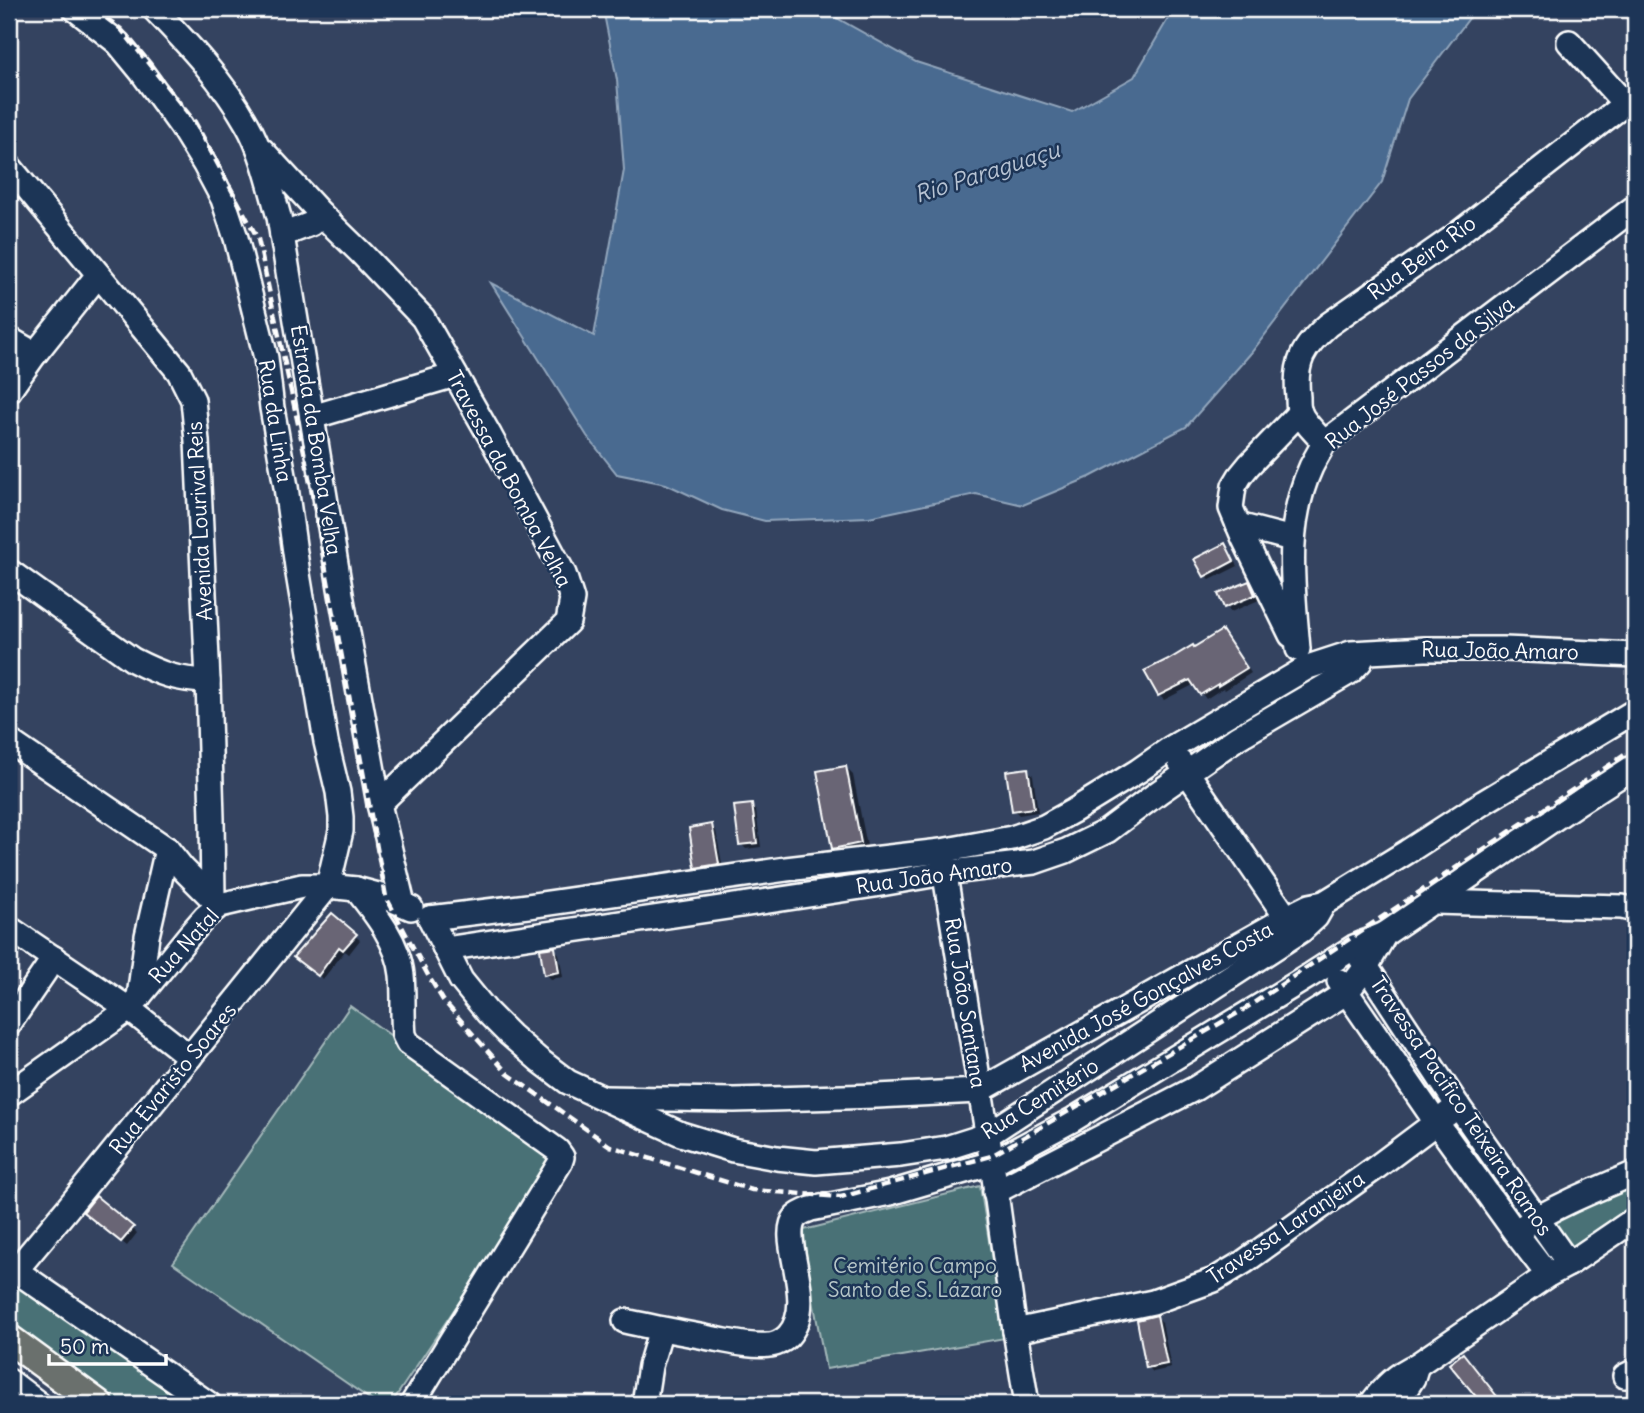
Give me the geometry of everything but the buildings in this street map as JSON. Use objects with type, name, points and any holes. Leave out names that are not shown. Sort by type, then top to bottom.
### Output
[{"type":"main road","points":[[9,1339],[98,1404]]},
{"type":"street","name":"Rua da Linha","points":[[75,9],[118,43],[181,126],[223,199],[236,238],[265,358],[326,742],[338,792],[341,831],[328,886]]},
{"type":"street","name":"Estrada da Bomba Velha","points":[[154,9],[195,52],[247,124],[271,186],[282,235],[341,594],[379,804],[403,904]]},
{"type":"street","name":"Rua Beira Rio","points":[[1300,412],[1296,381],[1298,365],[1313,338],[1451,239],[1630,100],[1569,42]]},
{"type":"street","name":"Travessa da Bomba Velha","points":[[257,145],[423,318],[564,574],[572,599],[568,622],[379,804]]},
{"type":"street","name":"Avenida Lourival Reis","points":[[9,166],[179,372],[193,400],[197,440],[216,902]]},
{"type":"street","name":"Rua José Passos da Silva","points":[[1303,658],[1291,571],[1292,540],[1304,487],[1324,443],[1635,207]]},
{"type":"street","points":[[282,235],[311,224],[321,214]]},
{"type":"street","points":[[9,391],[98,275]]},
{"type":"street","points":[[9,339],[35,354]]},
{"type":"street","points":[[312,417],[455,374]]},
{"type":"street","points":[[1300,412],[1324,443]]},
{"type":"street","name":"Rua José Passos da Silva","points":[[1300,412],[1249,465],[1234,486],[1231,508],[1303,658]]},
{"type":"street","points":[[1238,525],[1292,540]]},
{"type":"street","points":[[9,571],[133,660],[173,678],[208,681]]},
{"type":"street","name":"Rua João Amaro","points":[[444,949],[875,885],[1044,827],[1115,785],[1303,658],[1395,650],[1465,649],[1635,655]]},
{"type":"street","name":"Rua João Amaro","points":[[430,918],[786,869],[942,862],[1034,862],[1066,851],[1107,831],[1237,738],[1350,673],[1364,653]]},
{"type":"street","points":[[1303,658],[1323,688]]},
{"type":"street","name":"Rua Cemitério","points":[[430,918],[461,980],[487,1012],[538,1060],[568,1082],[681,1134],[733,1150],[816,1162],[888,1157],[946,1148],[987,1135],[1213,989],[1292,925],[1310,923],[1324,903],[1635,711]]},
{"type":"street","points":[[9,741],[171,860],[216,902]]},
{"type":"street","points":[[1171,748],[1292,925]]},
{"type":"street","points":[[9,757],[171,860]]},
{"type":"street","name":"Rua Cemitério","points":[[661,1329],[745,1344],[770,1346],[782,1341],[799,1320],[801,1310],[790,1234],[796,1217],[811,1209],[890,1193],[992,1163],[1074,1119],[1354,947],[1385,934],[1635,766]]},
{"type":"street","points":[[134,1003],[147,936],[171,860]]},
{"type":"street","name":"Rua João Santana","points":[[942,862],[992,1163],[1027,1404]]},
{"type":"street","name":"Rua Natal","points":[[9,1094],[134,1003],[216,902],[303,886],[328,886],[356,889],[386,897],[430,918]]},
{"type":"street","name":"Rua Evaristo Soares","points":[[12,1268],[68,1209],[328,886]]},
{"type":"street","points":[[356,889],[374,912],[400,960],[404,1035],[408,1043],[557,1150],[562,1157],[561,1163],[412,1404]]},
{"type":"street","points":[[1434,902],[1631,906]]},
{"type":"street","name":"Avenida José Gonçalves Costa","points":[[603,1098],[734,1100],[979,1091],[1158,992],[1292,925]]},
{"type":"street","points":[[9,928],[54,958],[134,1003],[190,1057]]},
{"type":"street","points":[[995,1192],[1196,1088],[1347,992],[1366,967],[1385,934]]},
{"type":"street","name":"Travessa Pacifico Teixeira Ramos","points":[[1354,947],[1458,1106],[1569,1264]]},
{"type":"street","points":[[9,1024],[54,958]]},
{"type":"street","name":"Travessa Pacifico Teixeira Ramos","points":[[1328,964],[1436,1122],[1548,1275]]},
{"type":"street","name":"Travessa Laranjeira","points":[[1015,1331],[1153,1302],[1214,1280],[1244,1262],[1458,1106]]},
{"type":"street","points":[[1515,1232],[1536,1219],[1635,1173]]},
{"type":"street","points":[[1371,1404],[1392,1379],[1635,1219]]},
{"type":"street","points":[[12,1268],[209,1404]]},
{"type":"street","points":[[625,1321],[661,1329],[650,1366],[644,1404]]},
{"type":"street","points":[[1396,1404],[1413,1378],[1417,1365]]},
{"type":"street","points":[[9,1381],[39,1404]]},
{"type":"green space","points":[[350,1006],[557,1156],[391,1404],[377,1404],[173,1263]]},
{"type":"green space","points":[[1635,1183],[1635,1211],[1572,1254],[1552,1224],[1569,1211]]},
{"type":"green space","name":"Cemitério Campo Santo de S. Lázaro","points":[[980,1186],[1005,1338],[826,1369],[800,1231]]},
{"type":"green space","points":[[9,1276],[194,1404],[119,1404],[9,1324]]},
{"type":"water","name":"Rio Paraguaçu","points":[[603,9],[834,9],[837,18],[916,62],[1072,112],[1134,77],[1172,9],[1476,9],[1408,99],[1382,182],[1251,353],[1186,427],[1090,477],[1023,505],[976,494],[869,517],[765,521],[722,510],[666,484],[617,474],[587,436],[491,283],[594,336],[624,170],[617,80]]},
{"type":"railway","points":[[94,9],[121,29],[195,122],[258,239],[305,456],[386,897],[443,1000],[508,1074],[610,1146],[752,1190],[841,1197],[991,1156],[1243,1010],[1635,748]]}]
